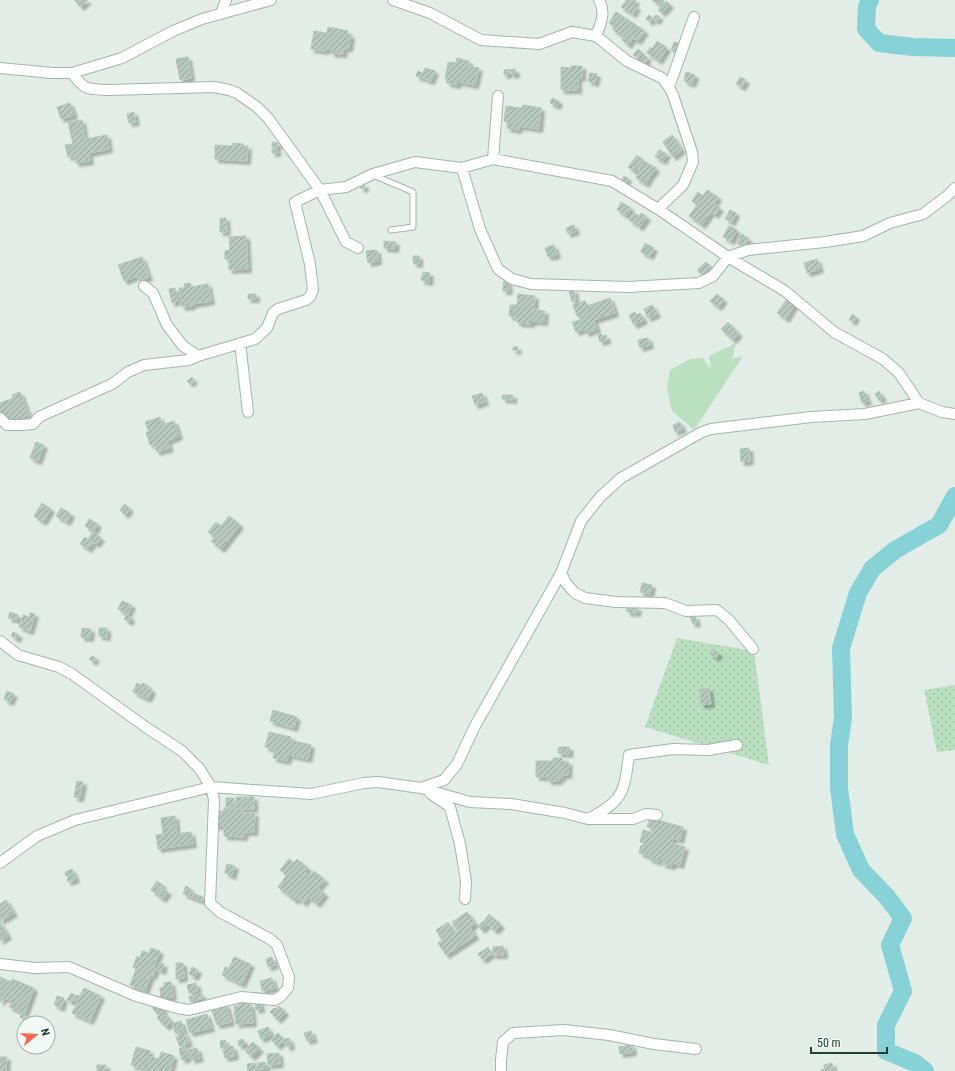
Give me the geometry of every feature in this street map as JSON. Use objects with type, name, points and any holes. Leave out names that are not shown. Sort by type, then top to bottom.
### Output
[{"type":"street","points":[[221,14],[226,0]]},
{"type":"street","points":[[0,68],[52,73],[72,73],[122,58],[173,31],[221,14],[271,0]]},
{"type":"street","points":[[393,0],[430,13],[481,40],[539,44],[572,32],[596,36],[627,62],[662,78],[669,87],[692,152],[693,162],[683,185],[658,209]]},
{"type":"street","points":[[596,36],[602,16],[602,6],[599,0]]},
{"type":"street","points":[[669,87],[694,17]]},
{"type":"street","points":[[72,73],[82,86],[94,89],[109,90],[214,87],[237,93],[257,107],[268,118],[320,190],[346,242],[358,248]]},
{"type":"street","points":[[493,159],[498,96]]},
{"type":"street","points":[[0,418],[7,425],[33,424],[39,417],[112,384],[128,372],[144,365],[189,360],[255,339],[261,335],[267,328],[273,313],[278,309],[306,300],[310,297],[312,290],[310,264],[295,202],[320,190],[346,186],[372,174],[415,162],[462,168],[493,159],[612,181],[658,209],[728,257],[785,291],[834,332],[883,359],[899,373],[919,403]]},
{"type":"street","points":[[462,168],[480,229],[498,269],[512,279],[531,284],[628,287],[699,283],[713,276],[728,257],[748,250],[825,242],[863,236],[890,224],[922,214],[947,196],[955,188]]},
{"type":"street","points":[[144,286],[153,293],[167,325],[183,346],[198,356]]},
{"type":"street","points":[[240,343],[248,412]]},
{"type":"street","points":[[421,788],[444,780],[457,764],[475,726],[561,573],[582,521],[600,497],[620,478],[702,432],[711,429],[811,417],[865,414],[919,403],[955,414]]},
{"type":"street","points":[[561,573],[566,583],[575,593],[585,598],[616,602],[665,603],[686,611],[717,610],[729,620],[754,649]]},
{"type":"street","points":[[0,641],[18,655],[59,667],[72,674],[147,728],[182,751],[198,768],[211,787],[214,800],[210,903],[220,912],[270,939],[277,945],[289,977],[288,988],[275,1000],[241,997],[189,1010],[136,996],[69,967],[35,968],[0,964]]},
{"type":"street","points":[[588,819],[603,811],[617,800],[625,784],[629,755],[673,749],[708,750],[737,746]]},
{"type":"street","points":[[0,863],[37,836],[75,820],[211,787],[311,794],[364,783],[378,782],[421,788],[470,802],[511,804],[565,813],[588,819],[633,819],[646,814],[657,815]]},
{"type":"street","points":[[421,788],[450,807],[460,844],[466,881],[465,899]]},
{"type":"street","points":[[501,1071],[503,1042],[513,1033],[564,1030],[609,1035],[654,1044],[696,1049]]},
{"type":"lane","points":[[372,174],[413,192],[413,227],[391,230]]},
{"type":"green space","points":[[736,343],[732,359],[743,356],[694,430],[672,411],[667,388],[670,370],[690,359],[703,358],[711,369],[709,356]]},
{"type":"green space","points":[[677,638],[754,651],[769,765],[645,727]]},
{"type":"green space","points":[[955,685],[955,750],[937,752],[924,690]]},
{"type":"building","points":[[74,0],[88,0],[81,7]]},
{"type":"building","points":[[625,0],[636,0],[633,5],[637,7],[633,14],[621,7],[626,1]]},
{"type":"building","points":[[652,0],[663,0],[664,1],[661,6]]},
{"type":"building","points":[[666,1],[670,5],[662,13],[658,10]]},
{"type":"building","points":[[616,12],[645,31],[638,41],[633,38],[628,45],[622,40],[624,37],[613,30],[614,27],[609,23]]},
{"type":"building","points":[[649,15],[653,18],[650,22],[646,19]]},
{"type":"building","points":[[656,15],[660,17],[656,21],[653,19]]},
{"type":"building","points":[[328,27],[348,31],[347,35],[351,35],[349,48],[344,48],[343,54],[331,53],[332,50],[325,49],[325,51],[311,49],[314,31],[327,33]]},
{"type":"building","points":[[657,41],[667,48],[659,61],[647,53],[650,47],[652,49]]},
{"type":"building","points":[[674,42],[680,43],[677,52],[671,51]]},
{"type":"building","points":[[638,49],[642,52],[638,58],[633,55]]},
{"type":"building","points":[[644,55],[648,58],[644,64],[640,61]]},
{"type":"building","points":[[188,57],[191,78],[180,80],[176,59]]},
{"type":"building","points":[[457,58],[469,61],[468,66],[479,68],[475,85],[458,82],[457,85],[447,83],[447,79],[445,79],[448,62],[456,63]]},
{"type":"building","points":[[571,66],[582,66],[582,78],[578,77],[578,90],[561,90],[561,67],[571,68]]},
{"type":"building","points":[[425,68],[435,71],[431,81],[416,76],[418,71],[423,73]]},
{"type":"building","points":[[509,69],[509,74],[504,75],[504,70]]},
{"type":"building","points":[[515,69],[516,74],[512,75],[510,70]]},
{"type":"building","points":[[686,72],[695,75],[692,84],[684,81]]},
{"type":"building","points":[[590,73],[597,74],[595,83],[588,81]]},
{"type":"building","points":[[740,77],[746,80],[742,87],[736,84]]},
{"type":"building","points":[[552,98],[559,101],[557,106],[550,103]]},
{"type":"building","points":[[70,103],[74,115],[61,119],[57,107]]},
{"type":"building","points":[[523,105],[541,108],[539,129],[519,126],[519,130],[507,128],[508,122],[504,121],[506,106],[522,108]]},
{"type":"building","points":[[134,112],[136,122],[129,123],[127,114]]},
{"type":"building","points":[[82,120],[85,139],[107,135],[109,149],[89,153],[90,161],[76,163],[74,156],[68,157],[65,145],[73,144],[68,122]]},
{"type":"building","points":[[672,135],[682,150],[673,157],[663,142]]},
{"type":"building","points":[[272,142],[278,143],[277,148],[272,147]]},
{"type":"building","points":[[233,143],[248,146],[247,161],[215,159],[215,145],[233,146]]},
{"type":"building","points":[[272,149],[277,149],[277,153],[272,153]]},
{"type":"building","points":[[659,150],[667,154],[663,161],[655,157]]},
{"type":"building","points":[[637,155],[643,160],[635,172],[628,167]]},
{"type":"building","points":[[644,161],[656,168],[646,184],[636,178],[640,170],[638,169],[641,164],[643,165]]},
{"type":"building","points":[[624,176],[628,178],[626,182],[622,180]]},
{"type":"building","points":[[364,184],[365,188],[361,189],[360,185]]},
{"type":"building","points":[[707,190],[718,197],[714,204],[720,208],[715,215],[711,212],[702,225],[689,216],[697,205],[692,201],[698,192],[703,196]]},
{"type":"building","points":[[621,202],[631,208],[626,216],[617,210]]},
{"type":"building","points":[[730,210],[736,213],[732,222],[725,219]]},
{"type":"building","points":[[634,213],[640,216],[641,213],[647,217],[640,227],[629,220]]},
{"type":"building","points":[[220,218],[226,218],[227,232],[220,232]]},
{"type":"building","points":[[574,225],[576,231],[568,234],[566,228]]},
{"type":"building","points":[[729,226],[737,230],[731,241],[723,237]]},
{"type":"building","points":[[742,234],[749,239],[743,247],[737,243]]},
{"type":"building","points":[[246,236],[248,269],[229,270],[229,259],[225,259],[225,251],[230,250],[229,237]]},
{"type":"building","points":[[384,241],[396,242],[395,249],[384,248]]},
{"type":"building","points":[[645,243],[654,248],[650,256],[641,252]]},
{"type":"building","points":[[554,245],[557,255],[548,257],[545,248]]},
{"type":"building","points":[[377,250],[378,261],[368,263],[366,251]]},
{"type":"building","points":[[413,256],[419,256],[419,264],[413,263]]},
{"type":"building","points":[[142,257],[149,277],[139,280],[137,276],[124,281],[118,265]]},
{"type":"building","points":[[817,259],[820,269],[807,273],[804,263]]},
{"type":"building","points":[[706,262],[712,268],[704,277],[697,270]]},
{"type":"building","points":[[423,272],[430,273],[429,282],[421,280]]},
{"type":"building","points":[[503,282],[508,282],[509,291],[503,291]]},
{"type":"building","points":[[190,283],[191,287],[208,284],[211,301],[182,307],[179,288],[185,288],[184,284]]},
{"type":"building","points":[[175,288],[178,301],[172,303],[169,289]]},
{"type":"building","points":[[574,290],[576,300],[572,302],[569,291]]},
{"type":"building","points":[[248,294],[256,294],[256,299],[248,299]]},
{"type":"building","points":[[518,294],[535,296],[534,310],[545,311],[544,322],[532,321],[531,324],[518,323],[518,321],[516,321],[516,317],[509,316],[510,305],[517,305]]},
{"type":"building","points":[[717,294],[724,300],[718,307],[710,301]]},
{"type":"building","points":[[610,298],[615,313],[594,320],[597,329],[586,333],[585,329],[576,332],[572,322],[581,320],[579,316],[577,316],[573,305],[585,301],[587,306]]},
{"type":"building","points":[[787,299],[795,304],[786,319],[777,313]]},
{"type":"building","points":[[652,305],[657,314],[648,318],[644,309]]},
{"type":"building","points":[[635,312],[636,315],[640,313],[644,320],[634,325],[629,315]]},
{"type":"building","points":[[852,314],[856,317],[853,322],[849,320]]},
{"type":"building","points":[[728,322],[739,334],[733,340],[721,329]]},
{"type":"building","points":[[601,333],[602,336],[606,335],[607,340],[600,342],[598,334]]},
{"type":"building","points":[[648,338],[650,345],[640,348],[638,340]]},
{"type":"building","points":[[513,347],[518,347],[517,351],[513,350]]},
{"type":"building","points":[[192,377],[194,380],[190,384],[187,381]]},
{"type":"building","points":[[864,391],[868,401],[862,403],[859,393]]},
{"type":"building","points":[[879,391],[883,398],[879,400],[875,394]]},
{"type":"building","points":[[20,392],[30,419],[19,423],[17,418],[5,423],[0,410],[0,403],[13,398],[12,395]]},
{"type":"building","points":[[482,393],[485,402],[475,405],[472,396]]},
{"type":"building","points":[[503,395],[513,395],[513,400],[502,399]]},
{"type":"building","points":[[160,417],[162,425],[174,421],[179,436],[167,441],[170,448],[157,452],[154,444],[150,445],[146,432],[149,432],[145,422]]},
{"type":"building","points":[[680,422],[683,429],[675,432],[673,425]]},
{"type":"building","points":[[36,442],[44,445],[38,461],[30,458]]},
{"type":"building","points":[[749,448],[750,461],[741,462],[740,449]]},
{"type":"building","points":[[42,503],[51,509],[43,522],[34,516]]},
{"type":"building","points":[[125,504],[130,509],[125,515],[120,510]]},
{"type":"building","points":[[61,508],[71,514],[67,522],[56,516]]},
{"type":"building","points":[[229,516],[240,525],[221,549],[211,541],[215,537],[208,532],[216,522],[221,526]]},
{"type":"building","points":[[89,519],[98,524],[94,531],[85,526]]},
{"type":"building","points":[[93,532],[101,538],[97,544],[88,539]]},
{"type":"building","points":[[85,537],[93,543],[88,549],[80,544]]},
{"type":"building","points":[[642,583],[652,585],[650,594],[640,592]]},
{"type":"building","points":[[122,601],[132,605],[128,614],[118,609]]},
{"type":"building","points":[[627,606],[638,608],[637,613],[627,612]]},
{"type":"building","points":[[10,612],[18,615],[17,620],[8,618]]},
{"type":"building","points":[[30,613],[35,614],[30,631],[19,627],[23,615],[29,617]]},
{"type":"building","points":[[127,615],[131,618],[129,622],[124,619]]},
{"type":"building","points":[[695,616],[697,623],[693,624],[690,617]]},
{"type":"building","points":[[82,628],[91,629],[90,638],[81,637]]},
{"type":"building","points":[[99,628],[107,628],[107,637],[99,636]]},
{"type":"building","points":[[13,632],[19,635],[17,639],[11,636]]},
{"type":"building","points":[[712,649],[719,653],[716,658],[710,654]]},
{"type":"building","points":[[92,656],[96,658],[93,662],[89,659]]},
{"type":"building","points":[[137,683],[141,685],[142,683],[148,685],[147,687],[152,690],[148,699],[133,692]]},
{"type":"building","points":[[709,688],[711,704],[701,705],[700,689]]},
{"type":"building","points":[[7,691],[14,694],[10,702],[4,699]]},
{"type":"building","points":[[273,710],[297,717],[294,728],[270,721]]},
{"type":"building","points":[[269,732],[291,737],[290,740],[311,745],[308,759],[289,755],[287,761],[273,758],[275,750],[265,747]]},
{"type":"building","points":[[559,747],[570,747],[569,754],[558,753]]},
{"type":"building","points":[[553,758],[562,758],[562,761],[569,762],[568,775],[562,775],[562,778],[559,778],[559,781],[548,781],[548,777],[536,777],[536,761],[553,761]]},
{"type":"building","points":[[77,781],[83,782],[80,798],[74,797]]},
{"type":"building","points":[[236,797],[254,797],[254,809],[236,809]]},
{"type":"building","points":[[226,798],[234,798],[234,807],[226,807]]},
{"type":"building","points":[[224,808],[243,809],[243,813],[255,813],[254,832],[244,832],[244,837],[224,836],[224,826],[215,826],[216,811],[224,811]]},
{"type":"building","points":[[175,816],[177,834],[191,832],[193,844],[158,849],[156,835],[163,834],[161,818]]},
{"type":"building","points":[[650,818],[683,827],[680,840],[673,838],[672,843],[685,847],[680,865],[673,863],[672,866],[662,864],[663,860],[660,859],[659,862],[649,859],[649,856],[639,853],[641,845],[643,846],[644,843],[640,842],[643,830],[653,833],[655,829],[647,827]]},
{"type":"building","points":[[289,859],[294,863],[297,859],[308,868],[305,872],[310,876],[314,871],[325,880],[318,888],[325,894],[317,904],[308,897],[304,903],[297,898],[295,901],[278,887],[287,875],[280,870]]},
{"type":"building","points":[[227,864],[235,866],[232,876],[225,873]]},
{"type":"building","points":[[72,869],[76,879],[68,882],[67,879],[69,878],[68,875],[66,876],[65,872]]},
{"type":"building","points":[[157,881],[163,885],[157,894],[151,890]]},
{"type":"building","points":[[186,886],[191,889],[190,892],[203,897],[202,901],[183,894]]},
{"type":"building","points":[[162,888],[168,892],[163,899],[157,895]]},
{"type":"building","points":[[6,900],[14,913],[0,921],[0,904]]},
{"type":"building","points":[[467,912],[475,924],[470,927],[475,936],[446,955],[438,943],[442,940],[436,930],[448,922],[455,933],[458,931],[452,922]]},
{"type":"building","points":[[489,914],[501,925],[495,931],[484,921]]},
{"type":"building","points":[[483,921],[487,925],[482,930],[478,926]]},
{"type":"building","points":[[0,922],[8,936],[0,941]]},
{"type":"building","points":[[503,946],[504,955],[493,955],[493,947]]},
{"type":"building","points":[[488,947],[492,954],[483,960],[478,954]]},
{"type":"building","points":[[151,948],[160,951],[154,967],[156,968],[153,976],[151,975],[145,991],[130,985],[136,969],[133,967],[137,956],[140,958],[142,951],[149,953]]},
{"type":"building","points":[[234,957],[251,964],[242,984],[222,975],[225,967],[229,968]]},
{"type":"building","points":[[272,957],[275,965],[268,967],[266,959]]},
{"type":"building","points":[[159,963],[164,964],[162,971],[157,969]]},
{"type":"building","points":[[176,963],[183,963],[184,978],[176,979]]},
{"type":"building","points":[[192,967],[198,970],[195,977],[189,974]]},
{"type":"building","points":[[0,977],[11,982],[12,979],[34,988],[25,1013],[9,1007],[12,1001],[3,998],[0,1003]]},
{"type":"building","points":[[272,978],[275,988],[262,991],[260,981]]},
{"type":"building","points":[[171,982],[173,997],[161,998],[160,988],[164,987],[164,983]]},
{"type":"building","points":[[196,983],[198,991],[189,993],[187,985]]},
{"type":"building","points":[[84,988],[101,996],[90,1021],[72,1013],[78,1002],[74,1000],[77,995],[80,996]]},
{"type":"building","points":[[71,993],[75,995],[72,1002],[67,1000]]},
{"type":"building","points":[[201,993],[203,998],[191,1002],[189,997]]},
{"type":"building","points":[[57,996],[64,998],[61,1008],[54,1005]]},
{"type":"building","points":[[248,1001],[249,1005],[251,1005],[253,1023],[236,1024],[234,1006],[239,1006],[239,1002]]},
{"type":"building","points":[[260,1002],[261,1009],[256,1010],[255,1003]]},
{"type":"building","points":[[155,1004],[164,1009],[159,1015],[152,1008]]},
{"type":"building","points":[[226,1004],[231,1022],[217,1025],[211,1008]]},
{"type":"building","points":[[279,1006],[285,1012],[278,1020],[270,1012]]},
{"type":"building","points":[[163,1012],[172,1021],[166,1027],[157,1018]]},
{"type":"building","points":[[207,1014],[211,1028],[190,1033],[186,1020]]},
{"type":"building","points":[[181,1021],[184,1031],[176,1034],[172,1024]]},
{"type":"building","points":[[268,1027],[271,1035],[261,1039],[258,1031]]},
{"type":"building","points":[[311,1031],[314,1039],[307,1041],[304,1033]]},
{"type":"building","points":[[185,1033],[189,1043],[180,1047],[176,1037]]},
{"type":"building","points":[[278,1033],[284,1041],[277,1046],[271,1039]]},
{"type":"building","points":[[289,1038],[291,1046],[287,1047],[284,1039]]},
{"type":"building","points":[[243,1039],[245,1044],[239,1046],[238,1041]]},
{"type":"building","points":[[225,1040],[227,1047],[221,1048],[220,1041]]},
{"type":"building","points":[[253,1042],[260,1049],[252,1057],[245,1051]]},
{"type":"building","points":[[632,1045],[633,1052],[620,1054],[619,1047]]},
{"type":"building","points":[[233,1046],[235,1056],[225,1058],[223,1050],[227,1050],[227,1047]]},
{"type":"building","points":[[136,1047],[150,1051],[148,1056],[159,1059],[161,1052],[174,1056],[170,1071],[152,1071],[131,1065]]},
{"type":"building","points":[[185,1047],[188,1058],[182,1060],[179,1049]]},
{"type":"building","points":[[197,1048],[200,1058],[192,1060],[189,1050]]},
{"type":"building","points":[[279,1053],[280,1064],[268,1065],[267,1054]]},
{"type":"building","points":[[0,1057],[7,1057],[6,1071],[0,1071]]},
{"type":"building","points":[[265,1062],[267,1068],[258,1070],[257,1063]]},
{"type":"building","points":[[255,1063],[256,1070],[248,1071],[247,1064]]},
{"type":"building","points":[[832,1063],[834,1071],[821,1071],[825,1069],[824,1065]]},
{"type":"building","points":[[97,1065],[106,1065],[105,1071],[97,1071]]},
{"type":"waterway","points":[[870,0],[867,6],[866,29],[879,43],[913,47],[955,48]]},
{"type":"waterway","points":[[925,1071],[915,1063],[886,1051],[886,1025],[903,991],[890,945],[903,918],[886,896],[861,870],[845,834],[839,788],[839,745],[843,718],[841,648],[858,593],[872,569],[895,550],[939,525],[955,496]]}]
